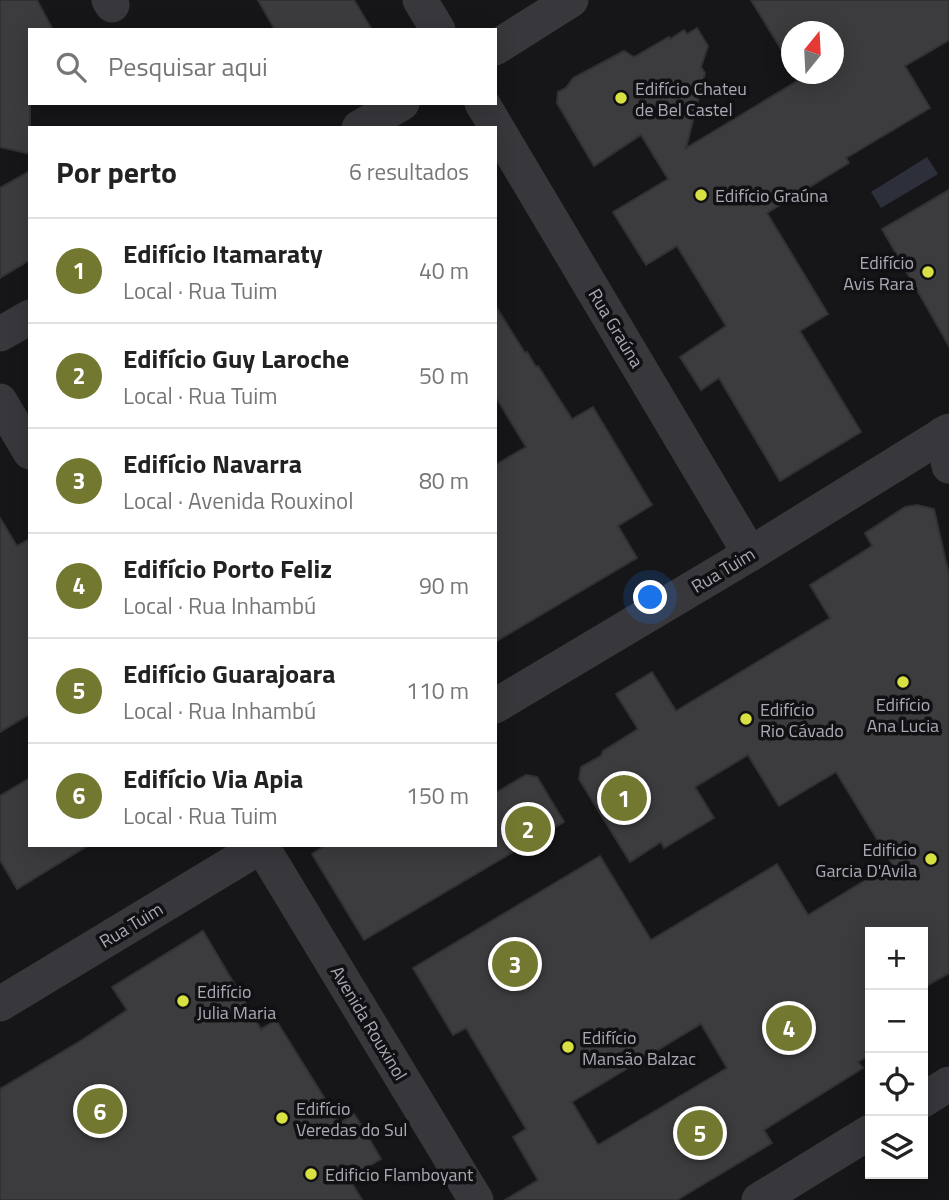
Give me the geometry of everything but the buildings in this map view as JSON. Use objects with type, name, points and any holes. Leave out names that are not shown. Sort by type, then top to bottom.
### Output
[{"type":"street","points":[[420,0],[437,28]]},
{"type":"street","points":[[497,47],[571,0]]},
{"type":"street","points":[[362,126],[399,105]]},
{"type":"street","name":"Rua Graúna","points":[[483,105],[496,126]]},
{"type":"street","name":"Rua Graúna","points":[[497,128],[750,554]]},
{"type":"street","points":[[0,334],[28,318]]},
{"type":"street","points":[[0,401],[28,449]]},
{"type":"street","name":"Rua Tuim","points":[[497,705],[750,554],[947,443]]},
{"type":"street","name":"Rua Tuim","points":[[0,1004],[259,847]]},
{"type":"street","name":"Avenida Rouxinol","points":[[263,847],[477,1200]]},
{"type":"street","points":[[928,1097],[949,1084]]},
{"type":"street","points":[[759,1200],[865,1135]]},
{"type":"shaded area","points":[[927,157],[938,174],[881,208],[871,192]]},
{"type":"place","name":"Edifício Chateu de Bel Castel","points":[[621,98]]},
{"type":"place","name":"Edifício Graúna","points":[[701,195]]},
{"type":"place","name":"Edifício Avis Rara","points":[[928,272]]},
{"type":"place","name":"Edifício Ana Lucia","points":[[903,682]]},
{"type":"place","name":"Edifício Rio Cávado","points":[[746,719]]},
{"type":"place","name":"Edifício Itamaraty","points":[[624,798]]},
{"type":"place","name":"Edifício Guy Laroche","points":[[528,829]]},
{"type":"place","name":"Edificio Garcia D'Avila","points":[[931,859]]},
{"type":"place","name":"Edifício Navarra","points":[[515,964]]},
{"type":"place","name":"Edifício Julia Maria","points":[[183,1001]]},
{"type":"place","name":"Edifício Porto Feliz","points":[[789,1028]]},
{"type":"place","name":"Edifício Mansão Balzac","points":[[568,1047]]},
{"type":"place","name":"Edifício Via Apia","points":[[100,1111]]},
{"type":"place","name":"Edifício Veredas do Sul","points":[[282,1118]]},
{"type":"place","name":"Edifício Guarajoara","points":[[700,1133]]},
{"type":"place","name":"Edificio Flamboyant","points":[[311,1174]]}]
